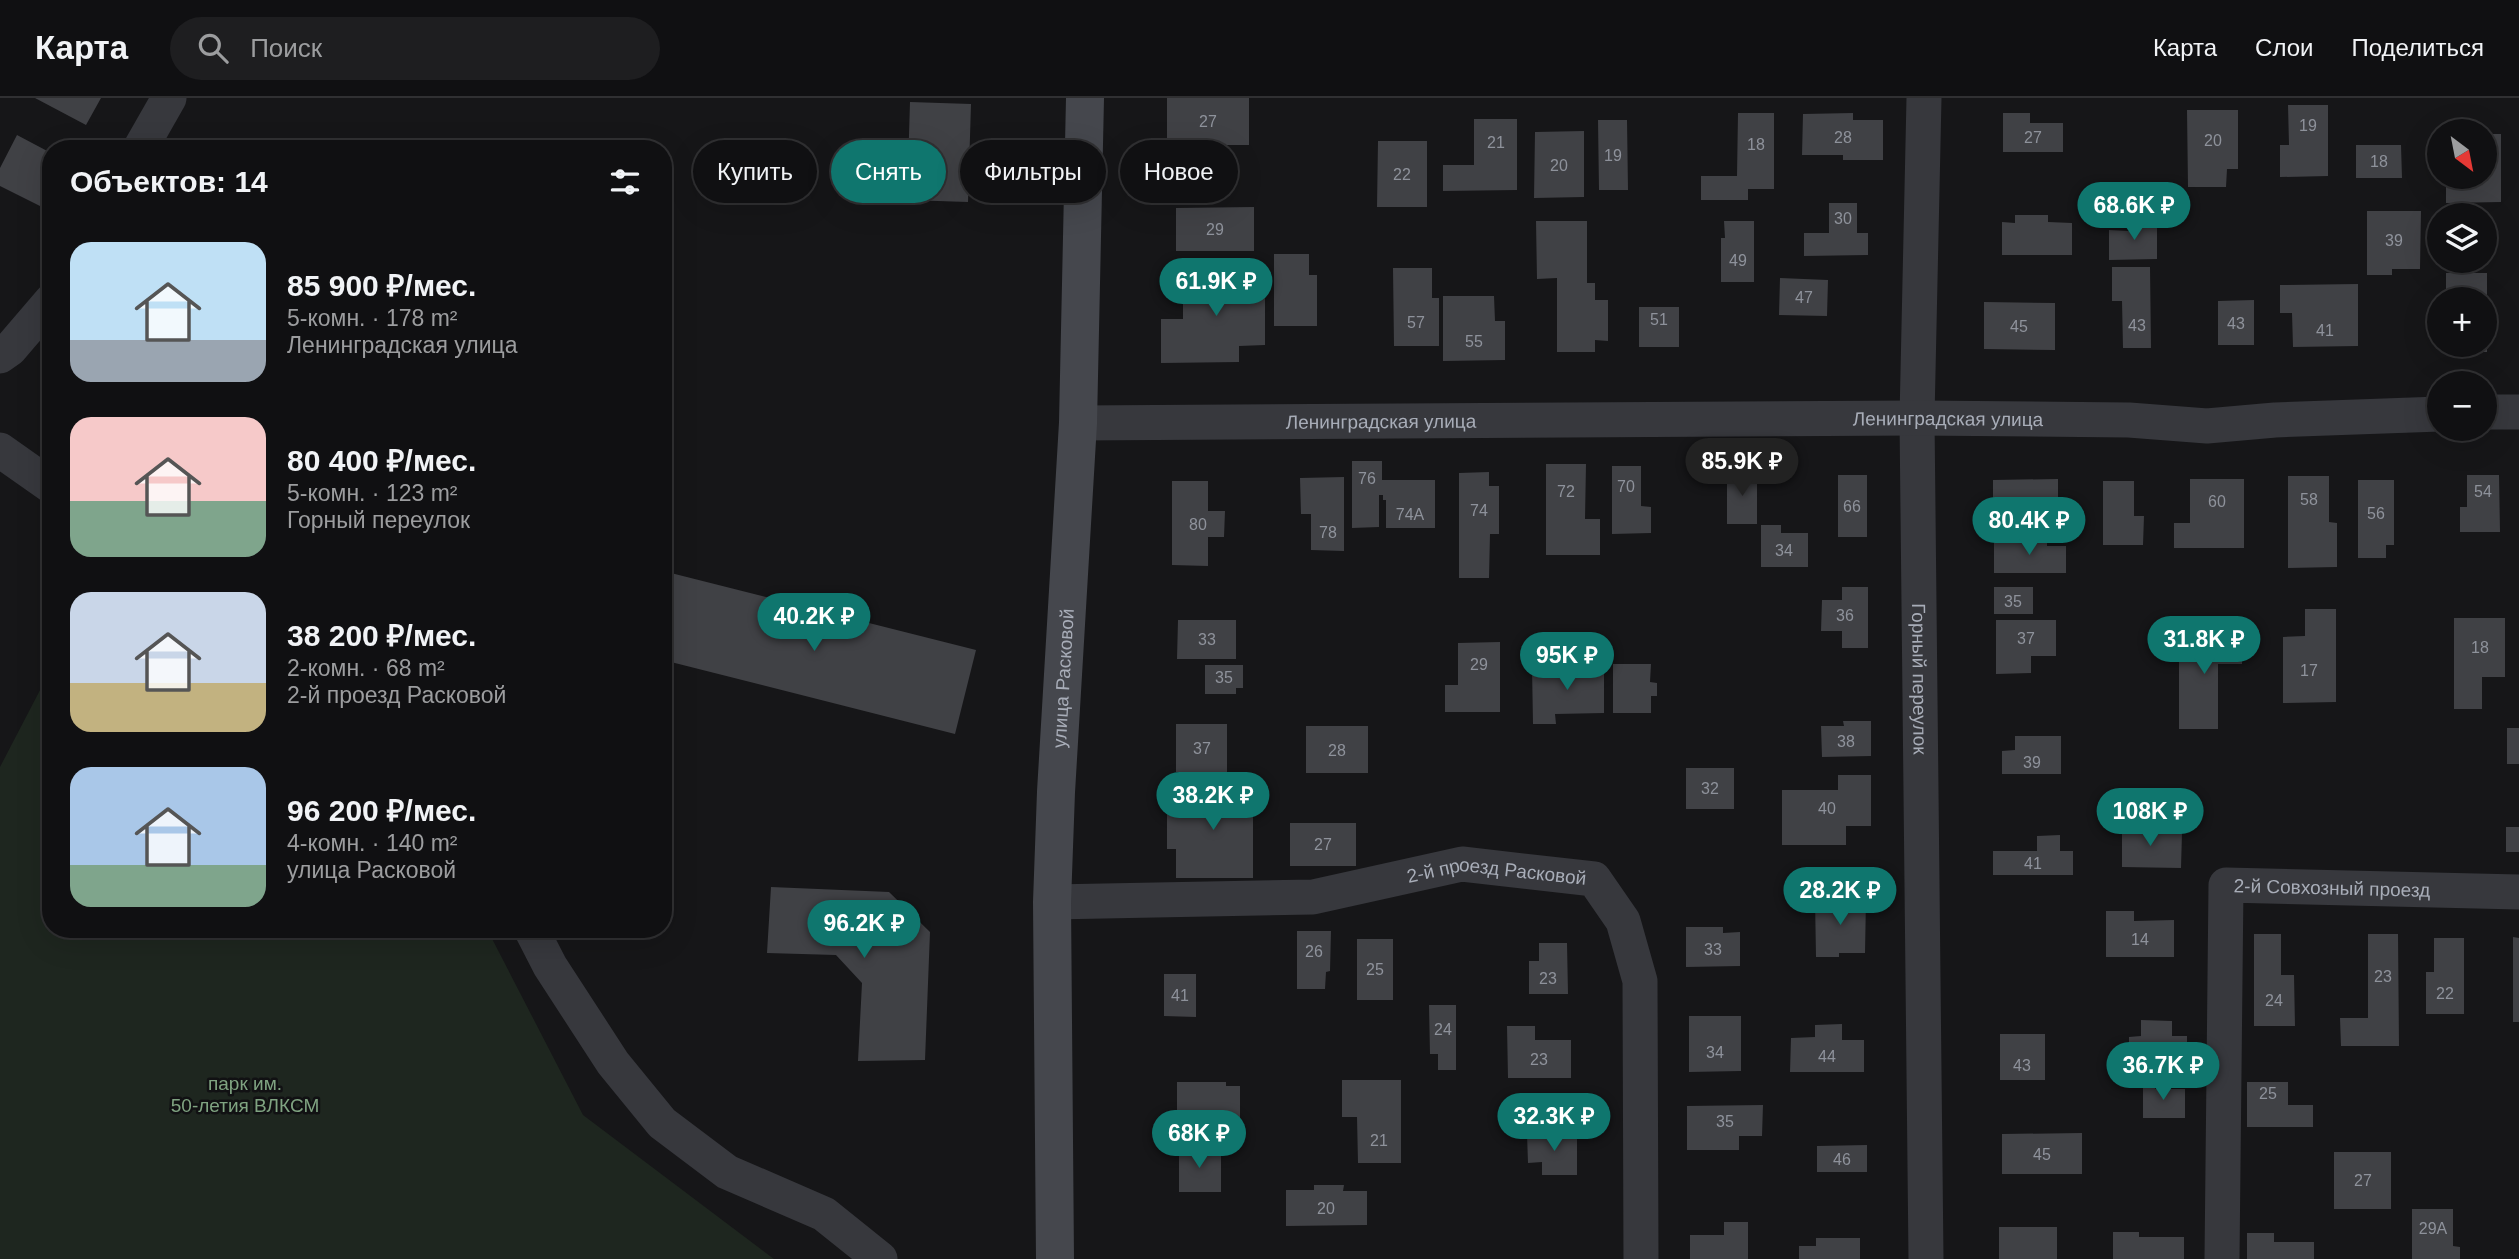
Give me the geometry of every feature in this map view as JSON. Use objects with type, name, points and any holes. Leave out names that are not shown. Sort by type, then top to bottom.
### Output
[{"type":"street","points":[[145,140],[169,98]]},
{"type":"street","name":"улица Расковой","points":[[1055,1259],[1052,902],[1078,423],[1085,98]]},
{"type":"street","name":"Горный переулок","points":[[1924,98],[1917,418],[1926,1259]]},
{"type":"street","points":[[0,356],[42,311]]},
{"type":"street","points":[[2497,412],[2519,412]]},
{"type":"street","name":"Ленинградская улица","points":[[1078,423],[1917,418],[2129,420],[2207,426],[2275,420],[2427,414]]},
{"type":"street","points":[[0,450],[42,480]]},
{"type":"street","name":"2-й проезд Расковой","points":[[1052,902],[1313,897],[1462,864],[1594,879],[1623,921],[1640,981],[1641,1259]]},
{"type":"street","name":"2-й Совхозный проезд","points":[[2222,1259],[2226,885],[2519,892]]},
{"type":"street","points":[[536,938],[550,966],[613,1063],[662,1123],[727,1172],[824,1214],[880,1259]]},
{"type":"green space","name":"парк им. 50-летия ВЛКСМ","points":[[42,686],[42,938],[492,938],[583,1115],[774,1259],[0,1259],[0,767]]},
{"type":"building","points":[[35,98],[101,98],[86,125]]},
{"type":"building","points":[[1167,98],[1249,98],[1249,145],[1238,145],[1238,140],[1167,140]]},
{"type":"building","points":[[910,102],[971,104],[970,140],[960,140],[960,202],[946,201],[946,140],[909,140]]},
{"type":"building","points":[[2288,105],[2328,105],[2328,176],[2280,177],[2280,145],[2289,145]]},
{"type":"building","points":[[2187,110],[2238,110],[2238,169],[2227,169],[2226,187],[2188,187]]},
{"type":"building","points":[[1738,113],[1774,113],[1774,189],[1748,189],[1748,200],[1701,200],[1701,176],[1737,176]]},
{"type":"building","points":[[1853,113],[1853,120],[1883,120],[1883,160],[1843,160],[1843,155],[1802,155],[1803,114]]},
{"type":"building","points":[[2003,113],[2030,113],[2030,123],[2063,123],[2063,152],[2003,152]]},
{"type":"building","points":[[1474,119],[1517,119],[1517,190],[1443,191],[1443,165],[1474,165]]},
{"type":"building","points":[[1598,120],[1627,120],[1628,190],[1599,190]]},
{"type":"building","points":[[1584,131],[1584,197],[1534,198],[1535,132]]},
{"type":"building","points":[[2497,134],[2501,134],[2501,202],[2446,203],[2446,189],[2497,189]]},
{"type":"building","points":[[17,135],[42,148],[42,207],[0,186],[0,168]]},
{"type":"building","points":[[1378,141],[1427,141],[1427,207],[1377,207]]},
{"type":"building","points":[[2356,145],[2401,145],[2402,178],[2356,178]]},
{"type":"building","points":[[1829,203],[1857,203],[1857,233],[1868,233],[1868,255],[1804,256],[1804,233],[1829,233]]},
{"type":"building","points":[[1254,207],[1254,251],[1176,251],[1176,208]]},
{"type":"building","points":[[2367,211],[2421,211],[2420,269],[2392,269],[2392,275],[2367,275]]},
{"type":"building","points":[[2015,215],[2048,215],[2048,222],[2072,223],[2072,255],[2002,255],[2002,222],[2015,223]]},
{"type":"building","points":[[1536,221],[1587,221],[1587,283],[1595,283],[1595,300],[1608,300],[1608,341],[1595,340],[1595,352],[1557,352],[1557,278],[1537,279]]},
{"type":"building","points":[[1724,221],[1754,221],[1754,282],[1721,282],[1721,238],[1725,238]]},
{"type":"building","points":[[2129,221],[2157,221],[2157,259],[2109,260],[2109,230],[2129,231]]},
{"type":"building","points":[[1274,254],[1309,254],[1309,275],[1317,275],[1317,326],[1274,326]]},
{"type":"building","points":[[2112,267],[2150,267],[2151,348],[2123,348],[2122,301],[2112,301]]},
{"type":"building","points":[[1393,268],[1432,268],[1432,298],[1439,298],[1439,346],[1394,346]]},
{"type":"building","points":[[1183,272],[1265,272],[1265,345],[1239,346],[1239,362],[1161,363],[1161,319],[1183,319]]},
{"type":"building","points":[[2446,273],[2487,273],[2487,287],[2446,287]]},
{"type":"building","points":[[1780,278],[1828,280],[1827,316],[1779,315]]},
{"type":"building","points":[[2358,284],[2358,346],[2293,347],[2292,313],[2280,313],[2280,285]]},
{"type":"building","points":[[1443,296],[1494,296],[1495,321],[1505,321],[1505,360],[1443,361]]},
{"type":"building","points":[[2254,300],[2254,345],[2218,345],[2218,301]]},
{"type":"building","points":[[1984,302],[2055,303],[2055,350],[1984,349]]},
{"type":"building","points":[[1639,307],[1679,307],[1679,347],[1639,347]]},
{"type":"building","points":[[1352,461],[1382,461],[1382,480],[1435,480],[1435,528],[1386,528],[1386,500],[1383,500],[1383,495],[1379,495],[1379,527],[1352,528]]},
{"type":"building","points":[[1546,464],[1586,464],[1585,519],[1600,519],[1600,555],[1546,555]]},
{"type":"building","points":[[1612,466],[1641,466],[1641,506],[1651,507],[1651,533],[1612,534]]},
{"type":"building","points":[[1757,471],[1757,524],[1727,524],[1727,472]]},
{"type":"building","points":[[1489,472],[1489,486],[1499,486],[1499,534],[1490,534],[1489,578],[1459,578],[1459,473]]},
{"type":"building","points":[[1838,475],[1867,475],[1867,537],[1838,537]]},
{"type":"building","points":[[2467,475],[2499,475],[2500,532],[2460,532],[2460,507],[2467,507]]},
{"type":"building","points":[[2288,476],[2329,476],[2329,522],[2337,523],[2337,567],[2288,568]]},
{"type":"building","points":[[1344,477],[1344,551],[1311,550],[1311,514],[1301,514],[1300,478]]},
{"type":"building","points":[[2058,479],[2058,518],[1993,518],[1993,480]]},
{"type":"building","points":[[2190,479],[2244,479],[2244,548],[2174,548],[2174,523],[2190,523]]},
{"type":"building","points":[[2358,480],[2394,480],[2394,545],[2386,545],[2386,558],[2358,558]]},
{"type":"building","points":[[1172,481],[1208,481],[1208,511],[1225,511],[1224,537],[1208,537],[1208,566],[1172,565]]},
{"type":"building","points":[[2103,481],[2134,481],[2134,516],[2144,516],[2143,545],[2103,545]]},
{"type":"building","points":[[1761,525],[1781,525],[1781,533],[1808,533],[1808,567],[1761,567]]},
{"type":"building","points":[[1994,540],[2047,540],[2047,546],[2066,546],[2066,573],[1994,573]]},
{"type":"building","points":[[672,573],[976,650],[955,734],[672,662]]},
{"type":"building","points":[[1842,587],[1868,587],[1868,648],[1842,648],[1842,631],[1821,631],[1822,600],[1842,600]]},
{"type":"building","points":[[1994,587],[2033,587],[2033,614],[1994,614]]},
{"type":"building","points":[[2305,609],[2336,609],[2336,702],[2283,703],[2283,637],[2305,636]]},
{"type":"building","points":[[2454,618],[2505,618],[2505,677],[2482,677],[2482,709],[2454,709]]},
{"type":"building","points":[[1178,620],[1236,620],[1236,659],[1177,659]]},
{"type":"building","points":[[1996,620],[2056,620],[2056,656],[2031,656],[2031,673],[1996,674]]},
{"type":"building","points":[[2179,634],[2242,634],[2242,664],[2218,664],[2218,729],[2179,729]]},
{"type":"building","points":[[1500,642],[1500,712],[1445,712],[1445,685],[1458,685],[1458,643]]},
{"type":"building","points":[[1613,664],[1651,664],[1650,682],[1657,683],[1657,696],[1651,696],[1651,713],[1613,713]]},
{"type":"building","points":[[1205,665],[1243,665],[1243,688],[1236,688],[1236,694],[1205,694]]},
{"type":"building","points":[[1532,667],[1604,667],[1604,713],[1555,714],[1556,724],[1533,724]]},
{"type":"building","points":[[1843,721],[1871,721],[1871,756],[1822,757],[1821,726],[1844,726]]},
{"type":"building","points":[[1176,724],[1227,724],[1227,772],[1176,772]]},
{"type":"building","points":[[1306,726],[1368,726],[1368,773],[1306,773]]},
{"type":"building","points":[[2507,728],[2519,728],[2519,764],[2507,764]]},
{"type":"building","points":[[2015,736],[2061,736],[2061,774],[2002,774],[2002,751],[2015,750]]},
{"type":"building","points":[[1686,768],[1734,768],[1734,809],[1686,809]]},
{"type":"building","points":[[1838,775],[1871,775],[1871,826],[1846,826],[1846,845],[1782,845],[1782,790],[1838,790]]},
{"type":"building","points":[[1253,786],[1253,878],[1176,878],[1176,849],[1167,849],[1167,812],[1176,812],[1176,787]]},
{"type":"building","points":[[1290,823],[1356,823],[1356,866],[1290,866]]},
{"type":"building","points":[[2122,823],[2144,823],[2144,833],[2182,833],[2181,868],[2122,867]]},
{"type":"building","points":[[2506,827],[2519,827],[2519,852],[2506,852]]},
{"type":"building","points":[[2060,835],[2060,851],[2073,851],[2073,875],[1993,875],[1993,851],[2037,851],[2037,836]]},
{"type":"building","points":[[771,887],[889,892],[930,932],[925,1060],[858,1061],[862,983],[836,955],[767,953]]},
{"type":"building","points":[[1815,899],[1866,899],[1865,953],[1839,953],[1839,957],[1816,957]]},
{"type":"building","points":[[2106,911],[2134,911],[2134,921],[2174,920],[2174,957],[2106,957]]},
{"type":"building","points":[[1686,927],[1723,927],[1723,933],[1740,932],[1740,966],[1686,967]]},
{"type":"building","points":[[1297,931],[1331,931],[1330,971],[1326,972],[1325,989],[1297,989]]},
{"type":"building","points":[[2254,934],[2281,934],[2281,975],[2294,975],[2295,1026],[2254,1026]]},
{"type":"building","points":[[2368,934],[2398,934],[2399,1046],[2341,1046],[2340,1018],[2368,1018]]},
{"type":"building","points":[[2513,937],[2519,938],[2519,1022],[2513,1022]]},
{"type":"building","points":[[2434,938],[2464,938],[2464,1014],[2426,1014],[2426,972],[2434,972]]},
{"type":"building","points":[[1357,939],[1393,939],[1393,1000],[1357,1000]]},
{"type":"building","points":[[1539,943],[1567,943],[1568,994],[1529,994],[1529,961],[1539,961]]},
{"type":"building","points":[[1164,974],[1196,974],[1196,1017],[1164,1016]]},
{"type":"building","points":[[1429,1005],[1456,1005],[1456,1070],[1438,1070],[1438,1054],[1430,1054]]},
{"type":"building","points":[[1689,1016],[1741,1016],[1741,1071],[1689,1072]]},
{"type":"building","points":[[2141,1020],[2172,1021],[2172,1036],[2187,1036],[2187,1064],[2129,1065],[2129,1037],[2141,1036]]},
{"type":"building","points":[[1842,1024],[1842,1040],[1864,1040],[1864,1072],[1790,1072],[1791,1038],[1815,1037],[1815,1025]]},
{"type":"building","points":[[1507,1026],[1535,1026],[1535,1040],[1571,1040],[1571,1078],[1508,1078]]},
{"type":"building","points":[[2000,1034],[2045,1034],[2045,1080],[2000,1080]]},
{"type":"building","points":[[1342,1080],[1401,1080],[1401,1163],[1358,1163],[1357,1117],[1342,1117]]},
{"type":"building","points":[[1177,1082],[1226,1082],[1226,1086],[1240,1086],[1240,1120],[1177,1121]]},
{"type":"building","points":[[2247,1082],[2288,1082],[2288,1105],[2313,1105],[2313,1127],[2247,1127]]},
{"type":"building","points":[[2143,1083],[2156,1083],[2155,1089],[2185,1089],[2185,1118],[2143,1118]]},
{"type":"building","points":[[1763,1105],[1762,1136],[1739,1136],[1739,1150],[1687,1150],[1687,1106]]},
{"type":"building","points":[[2082,1133],[2082,1174],[2002,1174],[2002,1134]]},
{"type":"building","points":[[1527,1134],[1577,1134],[1577,1175],[1542,1175],[1542,1162],[1528,1163]]},
{"type":"building","points":[[1179,1145],[1206,1146],[1206,1153],[1221,1153],[1221,1192],[1179,1192]]},
{"type":"building","points":[[1867,1145],[1867,1172],[1817,1172],[1817,1146]]},
{"type":"building","points":[[2334,1152],[2391,1152],[2391,1209],[2334,1209]]},
{"type":"building","points":[[1314,1185],[1344,1185],[1343,1191],[1367,1191],[1367,1225],[1286,1226],[1286,1190],[1314,1190]]},
{"type":"building","points":[[2412,1209],[2453,1209],[2453,1246],[2460,1247],[2460,1259],[2412,1259]]},
{"type":"building","points":[[1724,1222],[1748,1222],[1748,1259],[1690,1259],[1690,1235],[1724,1235]]},
{"type":"building","points":[[1999,1227],[2057,1227],[2057,1259],[1999,1259]]},
{"type":"building","points":[[2113,1232],[2139,1232],[2139,1237],[2184,1237],[2184,1259],[2113,1259]]},
{"type":"building","points":[[2247,1233],[2274,1233],[2274,1242],[2314,1242],[2314,1259],[2247,1259]]},
{"type":"building","points":[[1816,1238],[1860,1238],[1860,1259],[1799,1259],[1799,1246],[1816,1246]]}]
